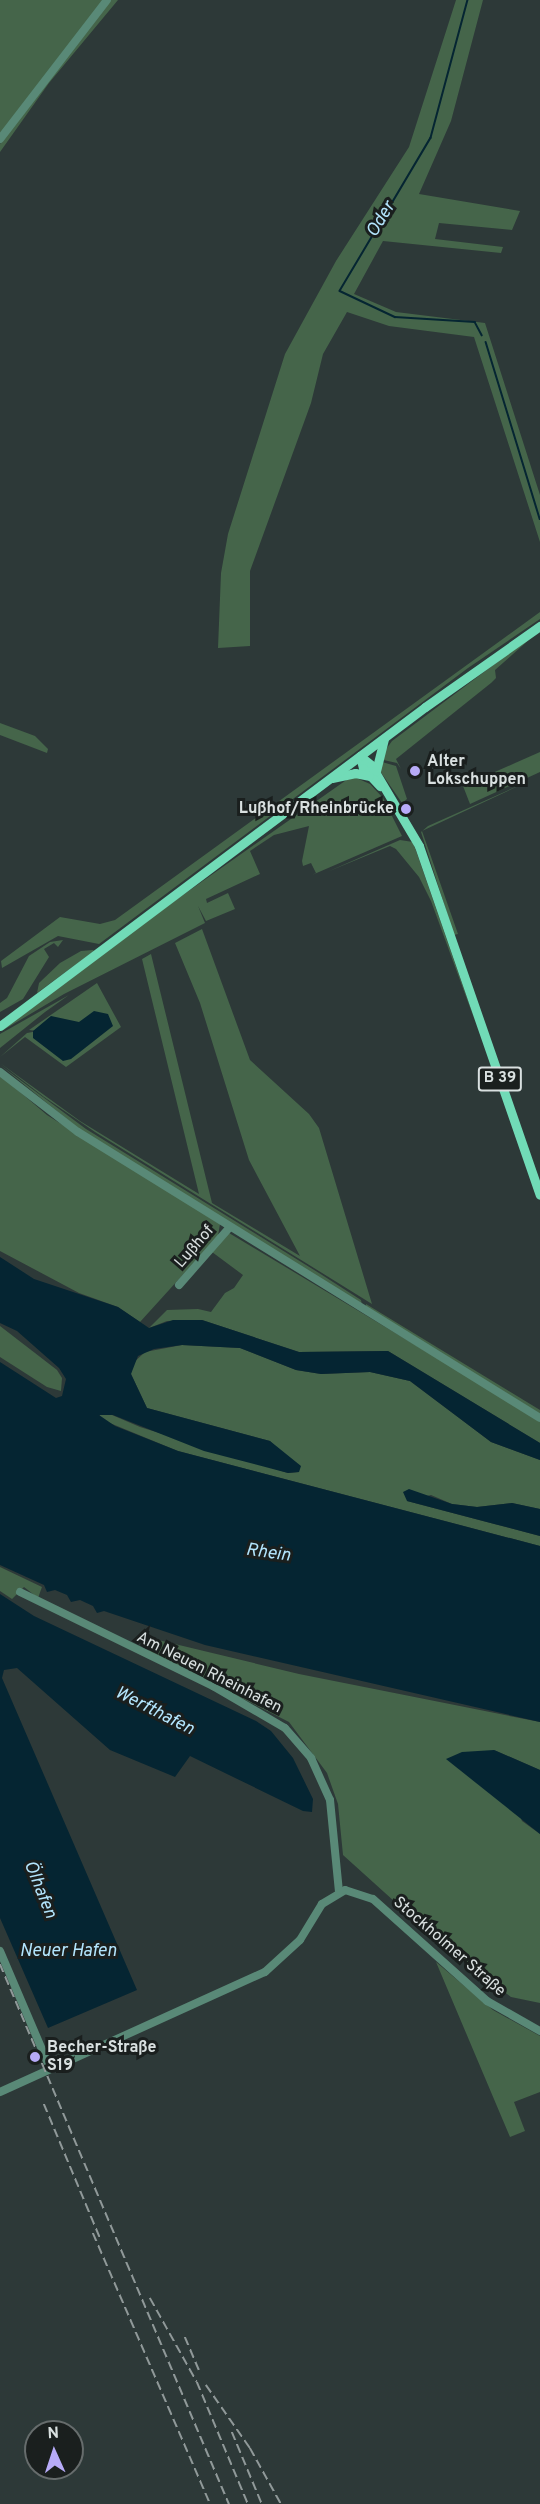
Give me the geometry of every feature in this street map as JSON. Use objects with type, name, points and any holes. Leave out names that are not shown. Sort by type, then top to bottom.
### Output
[{"type":"main road","points":[[0,1026],[360,756],[540,626]]},
{"type":"main road","points":[[330,779],[358,773],[373,775],[384,739]]},
{"type":"main road","name":"B 39","points":[[360,756],[387,791],[422,853],[540,1195]]},
{"type":"street","points":[[0,139],[107,0]]},
{"type":"street","points":[[0,1072],[62,1121],[540,1418]]},
{"type":"street","name":"Lußhof","points":[[179,1285],[230,1227]]},
{"type":"street","name":"Am Neuen Rheinhafen","points":[[20,1592],[213,1686],[285,1728],[311,1758],[330,1800],[339,1891]]},
{"type":"street","points":[[0,2091],[238,1986],[276,1964],[300,1940],[322,1904],[339,1891]]},
{"type":"street","name":"Stockholmer Straße","points":[[339,1891],[357,1891],[373,1899],[487,2001],[540,2031]]},
{"type":"street","points":[[0,1951],[50,2068]]},
{"type":"green space","points":[[0,0],[103,0],[0,134]]},
{"type":"green space","points":[[109,0],[118,0],[49,83],[0,152],[0,144],[29,101]]},
{"type":"green space","points":[[456,0],[483,0],[451,121],[419,194],[520,211],[512,230],[439,223],[435,239],[503,247],[501,253],[383,241],[354,294],[396,312],[485,323],[540,495],[540,542],[474,337],[389,326],[347,312],[323,354],[311,403],[250,571],[250,646],[218,648],[221,573],[228,534],[285,354],[336,261],[409,147]]},
{"type":"green space","points":[[540,612],[540,619],[468,668],[99,944],[58,936],[2,968],[1,961],[60,917],[100,924],[115,920]]},
{"type":"green space","points":[[540,630],[495,670],[496,678],[491,683],[396,759],[401,769],[397,763],[379,759],[392,741]]},
{"type":"green space","points":[[0,723],[35,736],[48,749],[47,753],[0,735]]},
{"type":"green space","points":[[540,752],[540,772],[470,804],[463,786]]},
{"type":"green space","points":[[382,762],[396,766],[407,799],[402,803],[380,771]]},
{"type":"green space","points":[[352,776],[370,784],[383,798],[402,836],[312,875],[316,873],[311,863],[303,866],[302,861],[309,826],[274,835],[250,851],[260,874],[206,899],[207,903],[228,893],[235,909],[206,921],[198,906],[205,923],[64,994],[0,1032],[156,914]]},
{"type":"green space","points":[[529,781],[422,831],[428,826]]},
{"type":"green space","points":[[422,831],[458,934],[454,935]]},
{"type":"green space","points":[[400,840],[413,842],[476,1024],[431,901],[419,877],[396,849],[390,846],[327,872]]},
{"type":"green space","points":[[202,929],[250,1060],[309,1114],[319,1128],[372,1304],[95,1132],[0,1063],[80,1121],[199,1194],[142,959],[151,954],[212,1203],[300,1256],[249,1160],[200,1003],[175,943]]},
{"type":"green space","points":[[63,940],[58,947],[54,943],[44,949],[49,957],[23,999],[0,1012],[0,1003],[7,998],[29,956],[50,942]]},
{"type":"green space","points":[[93,950],[37,993],[39,983],[60,963],[81,951]]},
{"type":"green space","points":[[97,983],[121,1027],[66,1067],[25,1037],[0,1057],[27,1033],[38,1031],[29,1030]]},
{"type":"green space","points":[[69,995],[45,1012],[0,1048],[0,1034]]},
{"type":"green space","points":[[0,1065],[86,1129],[319,1273],[361,1300],[362,1305],[79,1129]]},
{"type":"green space","points":[[0,1075],[47,1115],[220,1224],[218,1236],[140,1322],[118,1307],[79,1293],[0,1251]]},
{"type":"green space","points":[[229,1233],[540,1420],[540,1443],[388,1351],[299,1352],[202,1320],[167,1321],[149,1328],[167,1310],[198,1309],[211,1312],[225,1293],[234,1288],[243,1275],[212,1252]]},
{"type":"green space","points":[[366,1304],[540,1410],[540,1414],[366,1307]]},
{"type":"green space","points":[[0,1326],[57,1370],[62,1378],[61,1391],[47,1387],[0,1357]]},
{"type":"green space","points":[[182,1345],[240,1348],[296,1370],[321,1374],[370,1372],[410,1381],[491,1442],[540,1460],[540,1509],[512,1503],[477,1507],[452,1504],[431,1495],[407,1501],[540,1536],[540,1546],[178,1451],[100,1419],[100,1413],[112,1415],[140,1427],[288,1473],[299,1472],[270,1441],[147,1408],[131,1374],[132,1364],[145,1352]]},
{"type":"green space","points":[[0,1567],[42,1587],[38,1598],[24,1587],[12,1599],[0,1591]]},
{"type":"green space","points":[[154,1639],[299,1674],[540,1722],[540,1770],[494,1750],[522,1821],[540,1834],[540,2003],[511,1997],[446,1948],[343,1855],[338,1804],[327,1773],[289,1722],[149,1651]]},
{"type":"green space","points":[[436,1962],[493,2010],[540,2036],[540,2092],[514,2102],[525,2131],[510,2137]]},
{"type":"water","points":[[94,1011],[108,1014],[113,1026],[71,1059],[63,1061],[33,1038],[33,1031],[51,1016],[79,1022]]},
{"type":"water","name":"Rhein","points":[[0,1257],[34,1279],[118,1307],[149,1328],[173,1320],[202,1320],[299,1352],[388,1351],[540,1443],[540,1460],[491,1442],[410,1381],[370,1372],[321,1374],[296,1370],[240,1348],[182,1345],[154,1349],[138,1356],[131,1374],[147,1408],[270,1441],[301,1466],[299,1472],[288,1473],[204,1451],[113,1415],[99,1415],[115,1426],[178,1451],[540,1546],[540,1722],[205,1645],[104,1611],[97,1613],[93,1606],[80,1600],[71,1602],[67,1595],[55,1590],[47,1592],[44,1585],[0,1565],[0,1362],[56,1398],[62,1396],[66,1379],[59,1368],[17,1331],[0,1323]]},
{"type":"water","points":[[409,1489],[452,1504],[477,1507],[512,1503],[540,1509],[540,1536],[407,1501],[403,1492]]},
{"type":"water","name":"Neuer Hafen","points":[[0,1594],[34,1616],[256,1721],[271,1731],[293,1758],[313,1799],[312,1812],[303,1811],[190,1756],[175,1777],[110,1750],[17,1668],[4,1670],[2,1678],[137,1990],[48,2028],[0,1918]]},
{"type":"water","points":[[494,1750],[540,1770],[540,1834],[446,1759],[462,1752]]},
{"type":"waterway","name":"Oder","points":[[468,0],[431,138],[340,291],[395,317],[475,322],[482,335]]},
{"type":"waterway","name":"Oder","points":[[486,342],[540,519]]},
{"type":"railway","points":[[0,1964],[229,2504]]},
{"type":"railway","points":[[44,2104],[101,2240]]},
{"type":"railway","points":[[93,2233],[210,2504]]},
{"type":"railway","points":[[150,2298],[197,2382],[248,2504]]},
{"type":"railway","points":[[185,2337],[199,2370]]},
{"type":"railway","points":[[206,2385],[250,2448],[281,2504]]},
{"type":"railway","points":[[232,2432],[262,2504]]},
{"type":"place","name":"Alter Lokschuppen","points":[[415,771]]},
{"type":"place","name":"Lußhof/Rheinbrücke","points":[[406,809]]},
{"type":"place","name":"Becher-Straße S19","points":[[35,2057]]},
{"type":"water label","name":"Werfthafen","points":[[154,1712]]},
{"type":"water label","name":"Ölhafen","points":[[39,1890]]}]
